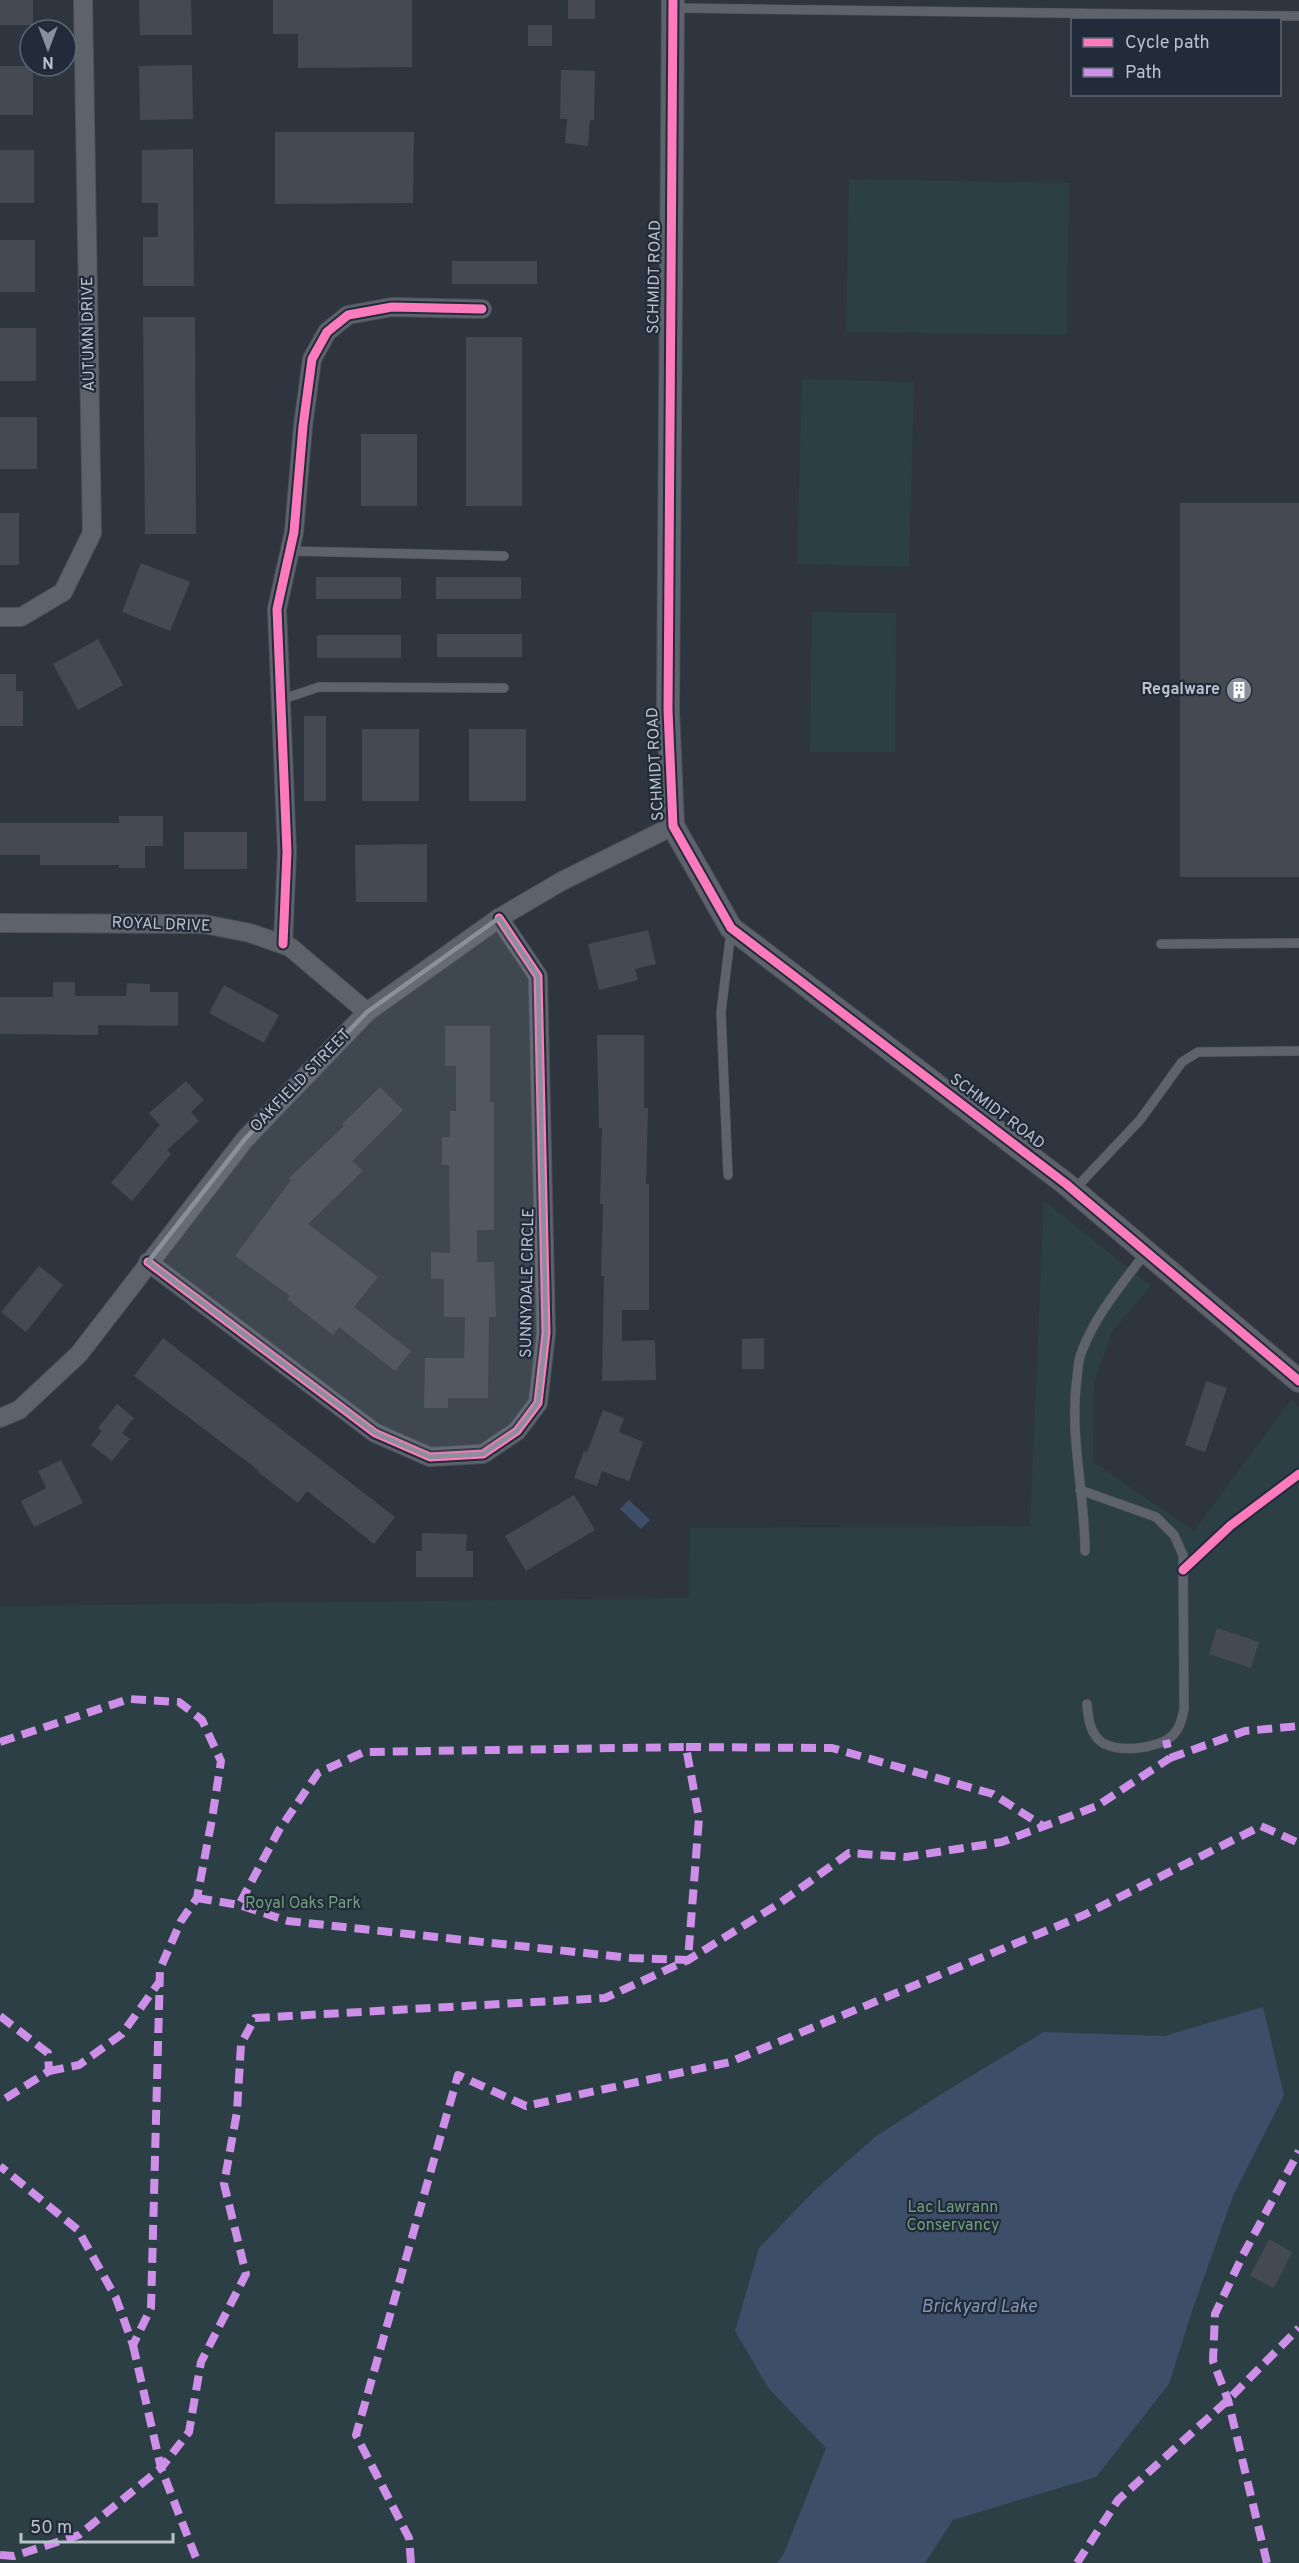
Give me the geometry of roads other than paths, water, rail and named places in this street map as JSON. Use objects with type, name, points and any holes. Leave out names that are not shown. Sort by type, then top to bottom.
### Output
[{"type":"street","name":"AUTUMN DRIVE","points":[[0,617],[21,617],[63,592],[92,533],[82,0]]},
{"type":"street","name":"SCHMIDT ROAD","points":[[673,4],[668,476],[668,710],[673,826],[731,928],[1074,1190],[1299,1381]]},
{"type":"street","points":[[283,944],[286,852],[277,609],[290,551],[312,359],[327,332],[348,315],[392,307],[482,309]]},
{"type":"street","name":"OAKFIELD STREET","points":[[0,1418],[19,1410],[79,1354],[245,1139],[367,1012],[499,918],[562,881],[673,826]]},
{"type":"street","name":"SUNNYDALE CIRCLE","points":[[148,1262],[375,1433],[430,1457],[483,1454],[518,1431],[538,1403],[546,1334],[538,976],[499,918]]},
{"type":"street","name":"ROYAL DRIVE","points":[[0,923],[204,924],[250,933],[290,947],[367,1012]]},
{"type":"lane","points":[[673,4],[1299,16]]},
{"type":"lane","points":[[290,551],[504,556]]},
{"type":"lane","points":[[280,700],[319,687],[504,688]]},
{"type":"lane","points":[[728,1175],[721,1012],[731,928]]},
{"type":"lane","points":[[1161,944],[1299,943]]},
{"type":"lane","points":[[1074,1190],[1140,1120],[1182,1062],[1198,1052],[1299,1051]]},
{"type":"lane","points":[[1085,1551],[1085,1523],[1075,1448],[1074,1398],[1080,1353],[1095,1323],[1146,1252]]},
{"type":"lane","points":[[1080,1490],[1156,1517],[1174,1535],[1183,1555],[1184,1585],[1184,1710],[1180,1724],[1172,1736],[1158,1745],[1115,1748],[1099,1741],[1090,1724],[1087,1704]]},
{"type":"water","points":[[629,1500],[650,1520],[641,1529],[620,1509]]},
{"type":"water","name":"Brickyard Lake","points":[[1263,2007],[1284,2095],[1233,2196],[1169,2384],[1096,2477],[953,2520],[925,2563],[777,2563],[784,2553],[826,2448],[769,2389],[735,2331],[759,2248],[816,2189],[875,2137],[1044,2032],[1164,2036]]},
{"type":"place","name":"Regalware","points":[[1239,690]]},
{"type":"park label","name":"Royal Oaks Park","points":[[303,1904]]},
{"type":"park label","name":"Lac Lawrann Conservancy","points":[[953,2217]]}]
